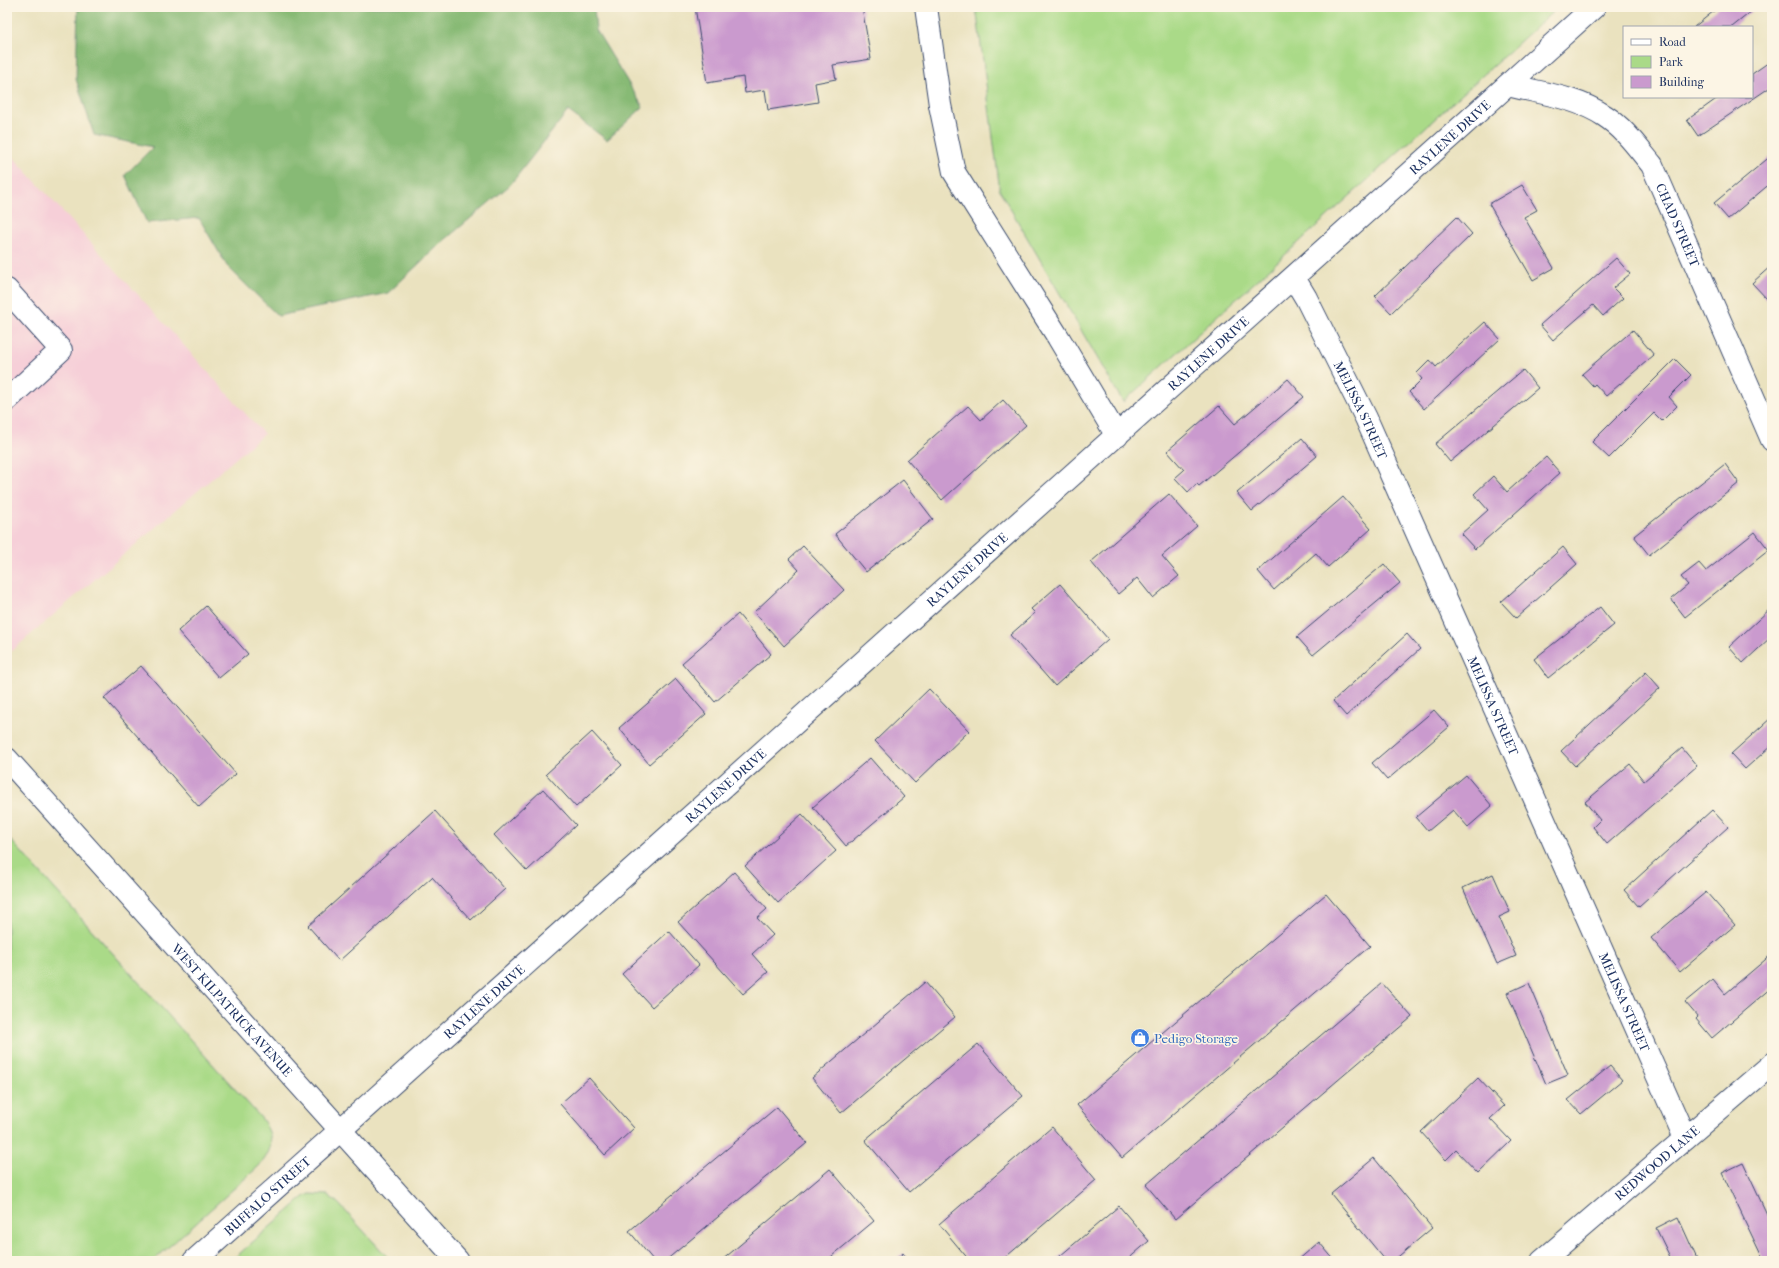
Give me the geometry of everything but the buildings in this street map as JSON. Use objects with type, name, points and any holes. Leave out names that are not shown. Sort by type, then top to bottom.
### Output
[{"type":"street","points":[[926,7],[940,105],[954,172],[1058,337],[1117,436]]},
{"type":"street","name":"RAYLENE DRIVE","points":[[340,1131],[1294,278],[1594,7]]},
{"type":"street","name":"CHAD STREET","points":[[1508,85],[1572,100],[1605,116],[1630,138],[1652,165],[1772,440]]},
{"type":"street","name":"MELISSA STREET","points":[[1294,278],[1306,298],[1366,418],[1685,1138]]},
{"type":"street","points":[[7,290],[61,350],[7,400]]},
{"type":"street","name":"WEST KILPATRICK AVENUE","points":[[7,758],[458,1261]]},
{"type":"street","name":"REDWOOD LANE","points":[[1542,1261],[1772,1064]]},
{"type":"street","name":"BUFFALO STREET","points":[[194,1261],[340,1131]]},
{"type":"shaded area","points":[[7,150],[264,434],[7,655]]},
{"type":"green space","points":[[78,7],[594,7],[596,30],[643,107],[607,140],[568,111],[510,185],[440,244],[388,293],[278,316],[227,266],[199,218],[147,223],[125,175],[153,147],[94,135],[76,79]]},
{"type":"green space","points":[[976,7],[1558,7],[1123,402],[1000,191]]},
{"type":"green space","points":[[7,836],[262,1119],[269,1132],[271,1144],[270,1149],[259,1166],[153,1261],[7,1261]]},
{"type":"green space","points":[[310,1194],[328,1195],[338,1203],[391,1261],[231,1261],[304,1197]]},
{"type":"place","name":"Pedigo Storage","points":[[1140,1038]]}]
